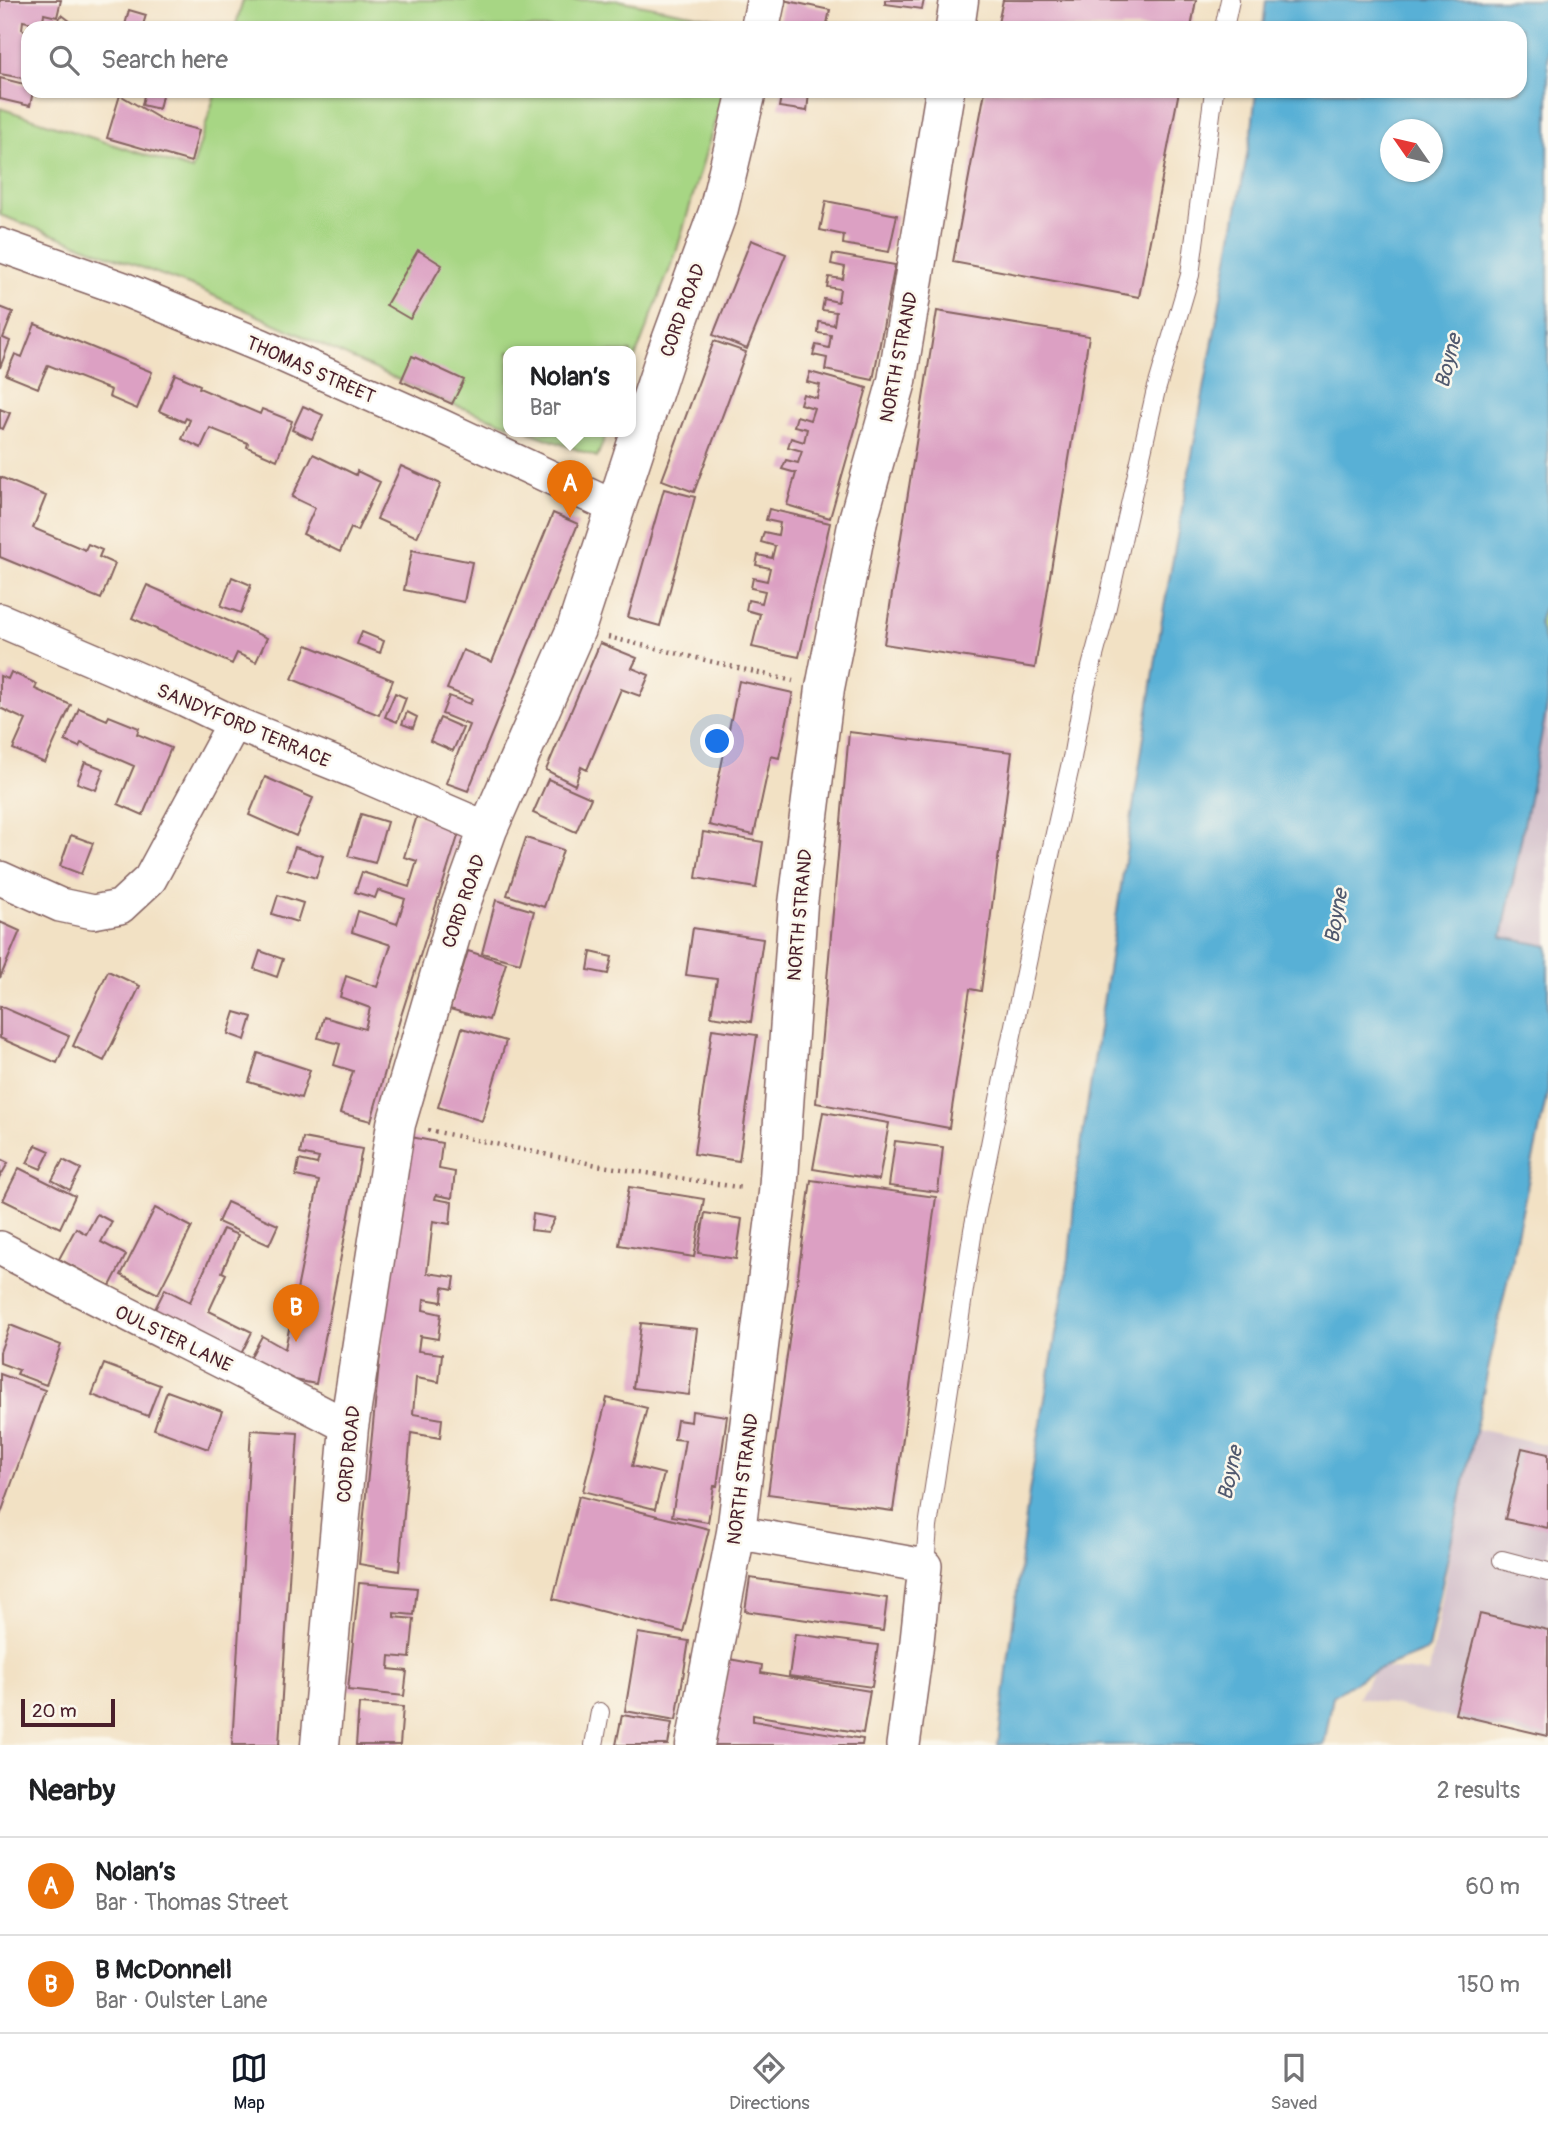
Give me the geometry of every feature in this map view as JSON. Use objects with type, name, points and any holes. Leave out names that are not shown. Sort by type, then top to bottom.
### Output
[{"type":"street","points":[[762,21],[766,0]]},
{"type":"street","points":[[956,21],[959,0]]},
{"type":"street","name":"CORD ROAD","points":[[320,1745],[349,1427],[396,1124],[458,912],[488,829],[576,629],[664,360],[718,212],[745,98]]},
{"type":"street","name":"NORTH STRAND","points":[[695,1745],[736,1532],[779,1193],[798,904],[825,688],[858,520],[897,381],[944,98]]},
{"type":"street","name":"THOMAS STREET","points":[[0,245],[121,288],[262,346],[616,508]]},
{"type":"street","name":"SANDYFORD TERRACE","points":[[0,620],[234,723],[488,829]]},
{"type":"street","points":[[0,878],[60,905],[93,912],[120,907],[150,879],[234,723]]},
{"type":"street","name":"OULSTER LANE","points":[[0,1248],[349,1427]]},
{"type":"street","points":[[736,1532],[925,1566],[903,1745]]},
{"type":"lane","points":[[1226,21],[1230,0]]},
{"type":"lane","points":[[925,1566],[928,1527],[978,1205],[1083,697],[1106,611],[1155,394],[1190,275],[1213,98]]},
{"type":"lane","points":[[1502,1560],[1548,1572]]},
{"type":"lane","points":[[594,1745],[600,1712]]},
{"type":"path","points":[[576,629],[825,688]]},
{"type":"path","points":[[396,1124],[602,1166],[779,1193]]},
{"type":"shaded area","points":[[1548,702],[1548,946],[1502,938]]},
{"type":"shaded area","points":[[1472,1428],[1548,1445],[1548,1741],[1358,1697],[1376,1667],[1429,1673]]},
{"type":"green space","points":[[243,0],[617,0],[728,21],[237,21]]},
{"type":"green space","points":[[214,98],[722,98],[676,253],[636,355],[636,346],[503,346],[503,423],[452,404],[197,288],[0,215],[0,108],[192,170]]},
{"type":"green space","points":[[543,437],[605,437],[597,457]]},
{"type":"green space","points":[[1548,594],[1548,654],[1539,623]]},
{"type":"water","name":"Boyne","points":[[1266,0],[1548,0],[1548,594],[1539,623],[1548,654],[1548,702],[1502,937],[1548,946],[1548,1090],[1428,1650],[1368,1674],[1333,1696],[1324,1745],[998,1745],[1029,1492],[1069,1259],[1077,1172],[1163,613],[1255,98],[1527,98],[1527,21],[1264,21]]},
{"type":"building","points":[[0,0],[61,0],[57,17],[44,14],[43,21],[21,21],[21,78],[0,74]]},
{"type":"building","points":[[783,0],[830,10],[828,21],[779,21]]},
{"type":"building","points":[[885,0],[924,0],[922,9],[885,4]]},
{"type":"building","points":[[1003,0],[1196,0],[1192,21],[998,21]]},
{"type":"building","points":[[129,10],[146,15],[144,21],[126,21]]},
{"type":"building","points":[[62,15],[70,21],[57,21]]},
{"type":"building","points":[[0,78],[21,83],[21,98],[32,98],[30,106],[0,99]]},
{"type":"building","points":[[119,98],[125,98],[164,121],[199,130],[191,162],[107,138]]},
{"type":"building","points":[[144,98],[161,98],[159,109],[142,105]]},
{"type":"building","points":[[781,98],[808,98],[807,111],[779,107]]},
{"type":"building","points":[[984,98],[1178,98],[1139,297],[953,262]]},
{"type":"building","points":[[826,201],[897,215],[889,252],[843,244],[844,235],[820,230]]},
{"type":"building","points":[[751,240],[786,254],[747,349],[713,335]]},
{"type":"building","points":[[418,250],[442,265],[410,319],[386,305]]},
{"type":"building","points":[[833,254],[895,265],[873,380],[825,370],[827,358],[813,355],[816,345],[829,348],[831,335],[818,333],[819,322],[834,325],[836,312],[822,310],[824,299],[838,302],[840,289],[827,287],[829,277],[843,279],[845,267],[831,264]]},
{"type":"building","points":[[0,307],[13,312],[3,338],[10,341],[0,368]]},
{"type":"building","points":[[937,311],[1089,336],[1035,668],[884,644]]},
{"type":"building","points":[[35,324],[152,372],[137,409],[109,397],[111,390],[48,365],[38,388],[6,375],[15,354],[22,357]]},
{"type":"building","points":[[714,341],[746,352],[694,492],[662,480]]},
{"type":"building","points":[[412,356],[464,380],[452,404],[401,381]]},
{"type":"building","points":[[810,372],[867,388],[830,518],[787,505],[796,473],[782,469],[786,460],[798,463],[802,451],[788,447],[791,438],[804,442],[807,429],[794,426],[797,416],[810,420],[814,408],[800,404],[803,394],[817,398],[820,385],[807,382]]},
{"type":"building","points":[[175,374],[200,385],[199,388],[260,414],[262,409],[292,421],[277,460],[247,447],[248,443],[210,428],[201,448],[182,439],[190,420],[186,418],[184,422],[159,411]]},
{"type":"building","points":[[303,406],[323,415],[312,439],[292,430]]},
{"type":"building","points":[[0,409],[10,413],[3,429],[0,428]]},
{"type":"building","points":[[313,454],[356,475],[357,471],[380,482],[357,531],[351,528],[340,552],[303,534],[315,508],[292,497]]},
{"type":"building","points":[[401,466],[441,484],[417,537],[377,519]]},
{"type":"building","points":[[0,477],[46,496],[33,528],[85,550],[88,544],[102,550],[99,557],[115,564],[101,599],[0,557]]},
{"type":"building","points":[[664,489],[695,497],[660,626],[628,617]]},
{"type":"building","points":[[769,509],[830,523],[799,657],[752,647],[760,614],[746,610],[748,600],[762,603],[765,591],[751,588],[753,578],[767,581],[770,568],[756,565],[758,555],[772,558],[775,546],[761,542],[764,532],[778,535],[780,523],[766,520]]},
{"type":"building","points":[[553,513],[578,524],[468,791],[446,783],[469,725],[442,714],[449,696],[470,704],[472,699],[447,689],[463,650],[492,662]]},
{"type":"building","points":[[412,550],[472,562],[464,602],[404,590]]},
{"type":"building","points":[[232,577],[251,585],[241,613],[221,606]]},
{"type":"building","points":[[147,585],[267,638],[256,662],[237,653],[232,664],[132,618]]},
{"type":"building","points":[[362,632],[384,641],[380,653],[357,644]]},
{"type":"building","points":[[600,643],[637,658],[632,668],[649,675],[640,696],[621,689],[587,770],[581,767],[575,785],[546,770]]},
{"type":"building","points":[[307,645],[393,680],[379,715],[292,679]]},
{"type":"building","points":[[11,672],[37,684],[35,689],[71,705],[45,763],[13,749],[26,720],[0,708],[0,676],[8,679]]},
{"type":"building","points":[[739,681],[793,693],[779,758],[771,756],[754,835],[709,825]]},
{"type":"building","points":[[395,693],[406,698],[397,722],[385,717]]},
{"type":"building","points":[[79,708],[107,720],[109,716],[139,728],[137,734],[171,748],[143,815],[118,804],[134,766],[81,743],[79,747],[65,741]]},
{"type":"building","points":[[407,712],[417,717],[413,728],[402,724]]},
{"type":"building","points":[[440,718],[463,728],[453,751],[430,741]]},
{"type":"building","points":[[849,732],[1012,752],[981,991],[970,989],[949,1128],[816,1103]]},
{"type":"building","points":[[85,762],[104,769],[96,790],[77,783]]},
{"type":"building","points":[[265,777],[313,798],[296,836],[249,815]]},
{"type":"building","points":[[548,779],[591,798],[576,832],[533,813]]},
{"type":"building","points":[[361,814],[387,822],[375,863],[348,856]]},
{"type":"building","points":[[417,816],[460,830],[371,1121],[340,1113],[353,1071],[334,1065],[340,1044],[318,1038],[324,1017],[365,1029],[370,1008],[340,997],[346,976],[377,987],[391,945],[352,932],[358,911],[397,924],[405,899],[378,890],[375,898],[355,892],[362,872],[409,887],[417,861],[404,857]]},
{"type":"building","points":[[703,832],[763,842],[756,888],[696,878]]},
{"type":"building","points":[[71,835],[93,843],[81,874],[60,866]]},
{"type":"building","points":[[526,838],[563,850],[544,907],[507,895]]},
{"type":"building","points":[[295,847],[323,856],[316,878],[287,869]]},
{"type":"building","points":[[278,895],[303,903],[297,922],[272,914]]},
{"type":"building","points":[[496,900],[534,911],[520,963],[482,953]]},
{"type":"building","points":[[0,922],[20,931],[0,978]]},
{"type":"building","points":[[693,928],[763,939],[751,1022],[711,1016],[717,979],[686,975]]},
{"type":"building","points":[[260,951],[283,959],[277,977],[254,969]]},
{"type":"building","points":[[468,951],[506,963],[489,1020],[450,1009]]},
{"type":"building","points":[[591,952],[612,957],[608,974],[588,970]]},
{"type":"building","points":[[108,971],[140,986],[104,1061],[73,1046]]},
{"type":"building","points":[[0,1006],[69,1036],[57,1063],[0,1038]]},
{"type":"building","points":[[235,1012],[252,1017],[245,1040],[228,1034]]},
{"type":"building","points":[[462,1028],[506,1041],[482,1121],[438,1107]]},
{"type":"building","points":[[712,1029],[757,1035],[739,1161],[694,1154]]},
{"type":"building","points":[[258,1053],[310,1070],[301,1098],[249,1082]]},
{"type":"building","points":[[823,1112],[889,1123],[879,1180],[813,1169]]},
{"type":"building","points":[[406,1136],[442,1143],[439,1169],[455,1172],[452,1198],[436,1195],[435,1199],[452,1202],[450,1224],[433,1221],[427,1273],[455,1277],[453,1289],[443,1287],[442,1302],[424,1299],[423,1310],[441,1314],[438,1339],[420,1336],[418,1351],[442,1354],[439,1382],[416,1378],[413,1414],[442,1419],[440,1438],[411,1433],[399,1571],[359,1564]]},
{"type":"building","points":[[303,1138],[362,1149],[316,1384],[279,1377],[249,1360],[262,1336],[285,1349],[319,1181],[296,1176],[299,1160],[317,1164],[319,1158],[300,1154]]},
{"type":"building","points":[[895,1141],[943,1147],[938,1192],[889,1186]]},
{"type":"building","points":[[36,1145],[50,1151],[41,1169],[27,1163]]},
{"type":"building","points":[[0,1159],[8,1163],[0,1177]]},
{"type":"building","points":[[63,1160],[81,1169],[70,1190],[52,1180]]},
{"type":"building","points":[[19,1168],[75,1196],[60,1228],[3,1200]]},
{"type":"building","points":[[811,1180],[936,1197],[893,1511],[768,1494]]},
{"type":"building","points":[[629,1187],[704,1199],[694,1257],[619,1245]]},
{"type":"building","points":[[227,1202],[278,1225],[269,1245],[218,1222]]},
{"type":"building","points":[[155,1208],[192,1227],[158,1294],[121,1275]]},
{"type":"building","points":[[705,1213],[742,1219],[736,1259],[698,1253]]},
{"type":"building","points":[[97,1214],[112,1222],[101,1242],[126,1255],[110,1286],[59,1259],[76,1228],[86,1234]]},
{"type":"building","points":[[533,1214],[555,1218],[548,1232],[531,1230]]},
{"type":"building","points":[[223,1229],[238,1235],[222,1272],[226,1274],[209,1311],[252,1332],[241,1354],[154,1311],[165,1289],[190,1302]]},
{"type":"building","points":[[641,1323],[697,1329],[689,1395],[633,1388]]},
{"type":"building","points":[[10,1325],[61,1345],[46,1385],[17,1374],[19,1370],[0,1363],[0,1352]]},
{"type":"building","points":[[104,1364],[160,1385],[148,1416],[92,1395]]},
{"type":"building","points":[[0,1374],[45,1390],[0,1516]]},
{"type":"building","points":[[167,1391],[222,1411],[208,1449],[154,1429]]},
{"type":"building","points":[[607,1398],[647,1408],[632,1466],[664,1474],[655,1509],[583,1491]]},
{"type":"building","points":[[692,1411],[727,1416],[717,1486],[714,1486],[708,1522],[672,1516],[685,1440],[674,1439],[677,1420],[691,1422]]},
{"type":"building","points":[[251,1430],[298,1433],[279,1745],[232,1745]]},
{"type":"building","points":[[1522,1448],[1548,1454],[1548,1528],[1505,1519]]},
{"type":"building","points":[[579,1496],[709,1529],[683,1632],[553,1599]]},
{"type":"building","points":[[750,1578],[887,1598],[883,1631],[745,1611]]},
{"type":"building","points":[[359,1583],[417,1588],[414,1615],[394,1613],[394,1617],[414,1619],[410,1658],[390,1656],[389,1669],[407,1671],[404,1696],[348,1690]]},
{"type":"building","points":[[1480,1614],[1548,1630],[1548,1736],[1455,1714]]},
{"type":"building","points":[[638,1633],[689,1641],[676,1720],[625,1711]]},
{"type":"building","points":[[795,1634],[878,1645],[872,1687],[789,1676]]},
{"type":"building","points":[[729,1659],[762,1665],[761,1673],[870,1691],[863,1733],[753,1715],[753,1721],[863,1739],[862,1745],[714,1745]]},
{"type":"building","points":[[359,1704],[403,1707],[400,1745],[356,1745]]},
{"type":"building","points":[[622,1715],[672,1723],[668,1745],[616,1745]]},
{"type":"place","name":"Nolan’s","points":[[570,518]]},
{"type":"place","name":"B McDonnell","points":[[296,1342]]}]
